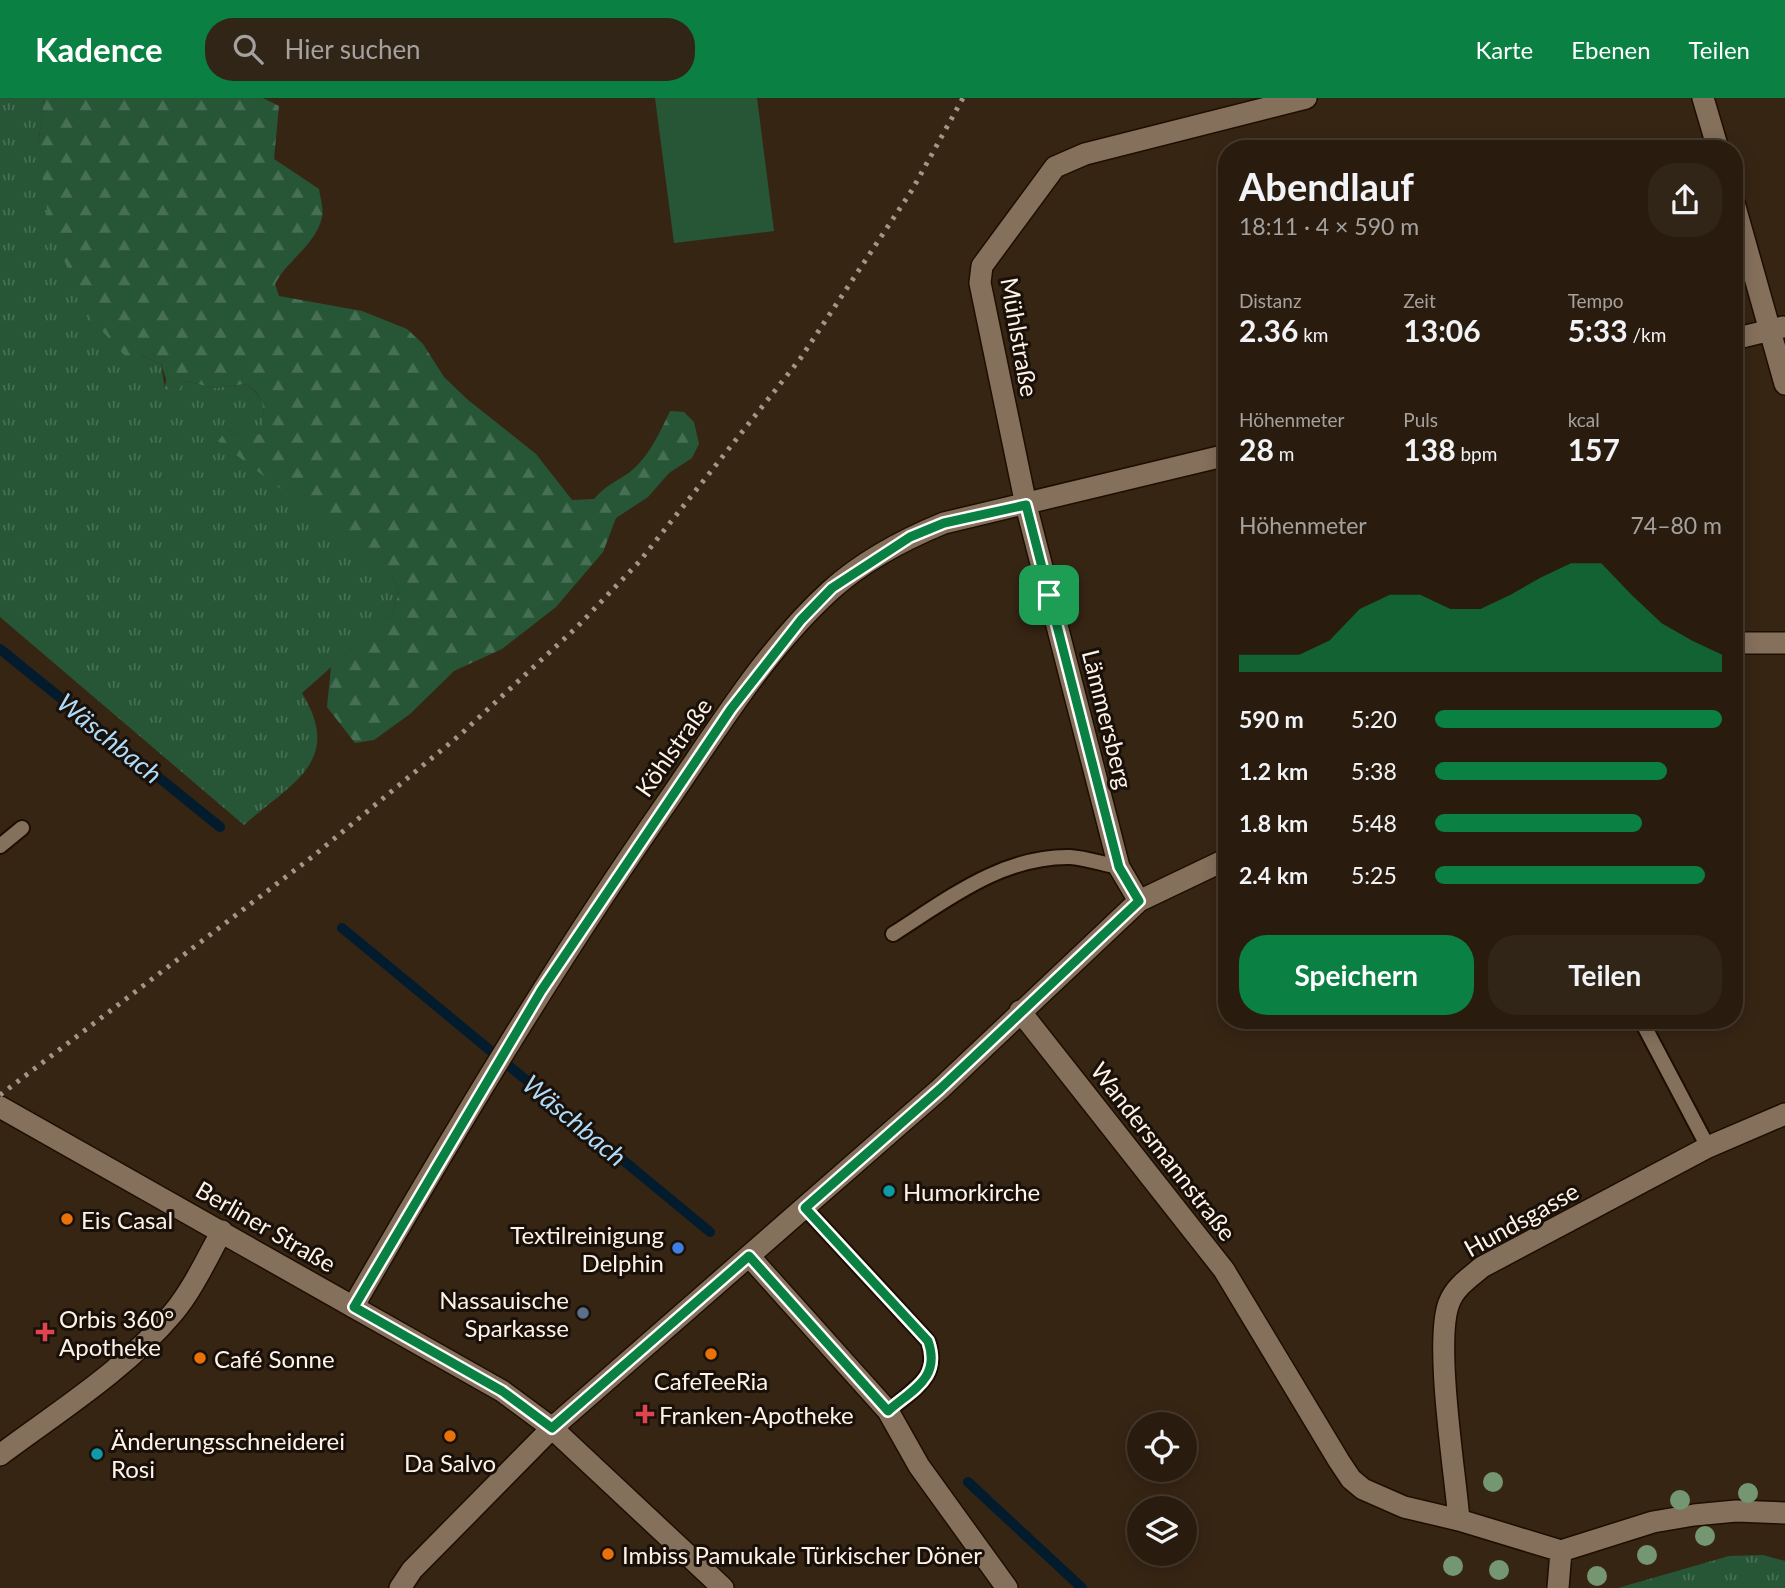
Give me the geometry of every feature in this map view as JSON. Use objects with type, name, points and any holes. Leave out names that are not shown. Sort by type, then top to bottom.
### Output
[{"type":"street","name":"Mühlstraße","points":[[1026,505],[980,283],[982,266],[1055,167],[1085,154],[1306,98]]},
{"type":"street","points":[[1703,98],[1715,140]]},
{"type":"street","points":[[1743,229],[1778,329],[1785,384]]},
{"type":"street","points":[[1743,337],[1778,329]]},
{"type":"street","name":"Köhlstraße","points":[[354,1307],[488,1077],[685,776],[731,709],[801,620],[832,588],[910,537],[944,523],[1218,457]]},
{"type":"street","name":"Lämmersberg","points":[[1026,505],[1119,867],[1139,901]]},
{"type":"street","points":[[1743,643],[1785,643]]},
{"type":"street","points":[[400,1588],[412,1570],[552,1428],[940,1089],[1139,901],[1218,863]]},
{"type":"street","name":"Wandersmannstraße","points":[[1020,1011],[1224,1269],[1351,1479],[1363,1489],[1404,1507],[1459,1520],[1561,1551]]},
{"type":"street","name":"Berliner Straße","points":[[0,1107],[502,1391],[552,1428],[723,1588]]},
{"type":"street","name":"Hundsgasse","points":[[1459,1520],[1444,1350],[1448,1305],[1455,1290],[1482,1267],[1708,1147],[1785,1114]]},
{"type":"street","points":[[0,1455],[118,1367],[152,1336],[175,1311],[222,1231]]},
{"type":"street","points":[[749,1256],[888,1411],[919,1466],[1007,1588]]},
{"type":"street","points":[[1558,1588],[1561,1551],[1653,1522],[1694,1515],[1736,1511],[1785,1513]]},
{"type":"lane","points":[[0,846],[22,828]]},
{"type":"lane","points":[[893,934],[985,876],[1026,861],[1072,857],[1119,867]]},
{"type":"lane","points":[[1646,1029],[1708,1147]]},
{"type":"lane","points":[[805,1208],[928,1341],[933,1355],[929,1375],[888,1411]]},
{"type":"green space","points":[[0,98],[44,98],[38,147],[141,355],[161,364],[165,389],[185,381],[214,388],[246,384],[253,389],[263,406],[263,435],[242,435],[227,430],[392,574],[399,593],[392,613],[302,693],[313,717],[317,737],[314,754],[294,783],[244,825],[0,617]]},
{"type":"green space","points":[[44,98],[263,98],[279,106],[274,159],[319,189],[323,210],[314,236],[275,284],[279,296],[362,311],[407,329],[423,344],[444,377],[468,400],[536,454],[572,500],[594,499],[637,466],[653,444],[670,411],[684,412],[694,422],[699,444],[692,458],[669,473],[648,497],[616,518],[603,552],[556,607],[502,649],[454,671],[410,714],[374,740],[355,743],[327,707],[331,667],[392,613],[399,593],[392,574],[218,441],[227,430],[242,435],[262,434],[263,406],[253,389],[246,384],[214,388],[185,381],[178,391],[165,389],[166,379],[161,364],[141,355],[127,358],[92,320],[50,230],[38,147]]},
{"type":"green space","points":[[655,98],[757,98],[774,231],[674,243]]},
{"type":"green space","points":[[1763,1555],[1785,1561],[1785,1588],[1618,1588],[1729,1556]]},
{"type":"waterway","name":"Wäschbach","points":[[0,649],[220,827]]},
{"type":"waterway","name":"Wäschbach","points":[[342,928],[710,1232]]},
{"type":"waterway","name":"Wäschbach","points":[[968,1482],[1082,1588]]},
{"type":"railway","points":[[0,1095],[312,857],[461,734],[577,627],[639,562],[800,359],[912,190],[963,98]]},
{"type":"place","name":"Humorkirche","points":[[889,1191]]},
{"type":"place","name":"Eis Casal","points":[[67,1219]]},
{"type":"place","name":"Textilreinigung Delphin","points":[[678,1248]]},
{"type":"place","name":"Nassauische Sparkasse","points":[[583,1313]]},
{"type":"place","name":"Orbis 360° Apotheke","points":[[45,1332]]},
{"type":"place","name":"CafeTeeRia","points":[[711,1354]]},
{"type":"place","name":"Café Sonne","points":[[200,1358]]},
{"type":"place","name":"Franken-Apotheke","points":[[645,1414]]},
{"type":"place","name":"Da Salvo","points":[[450,1436]]},
{"type":"place","name":"Änderungsschneiderei Rosi","points":[[97,1454]]},
{"type":"place","name":"Imbiss Pamukale Türkischer Döner","points":[[608,1554]]},
{"type":"route","points":[[1026,505],[1049,595],[1119,867],[1139,901],[940,1089],[805,1208],[928,1341],[933,1355],[933,1366],[929,1375],[888,1411],[749,1256],[552,1428],[502,1391],[354,1307],[448,1144],[541,991],[731,709],[801,620],[832,588],[910,537],[944,523],[1026,505]]}]
